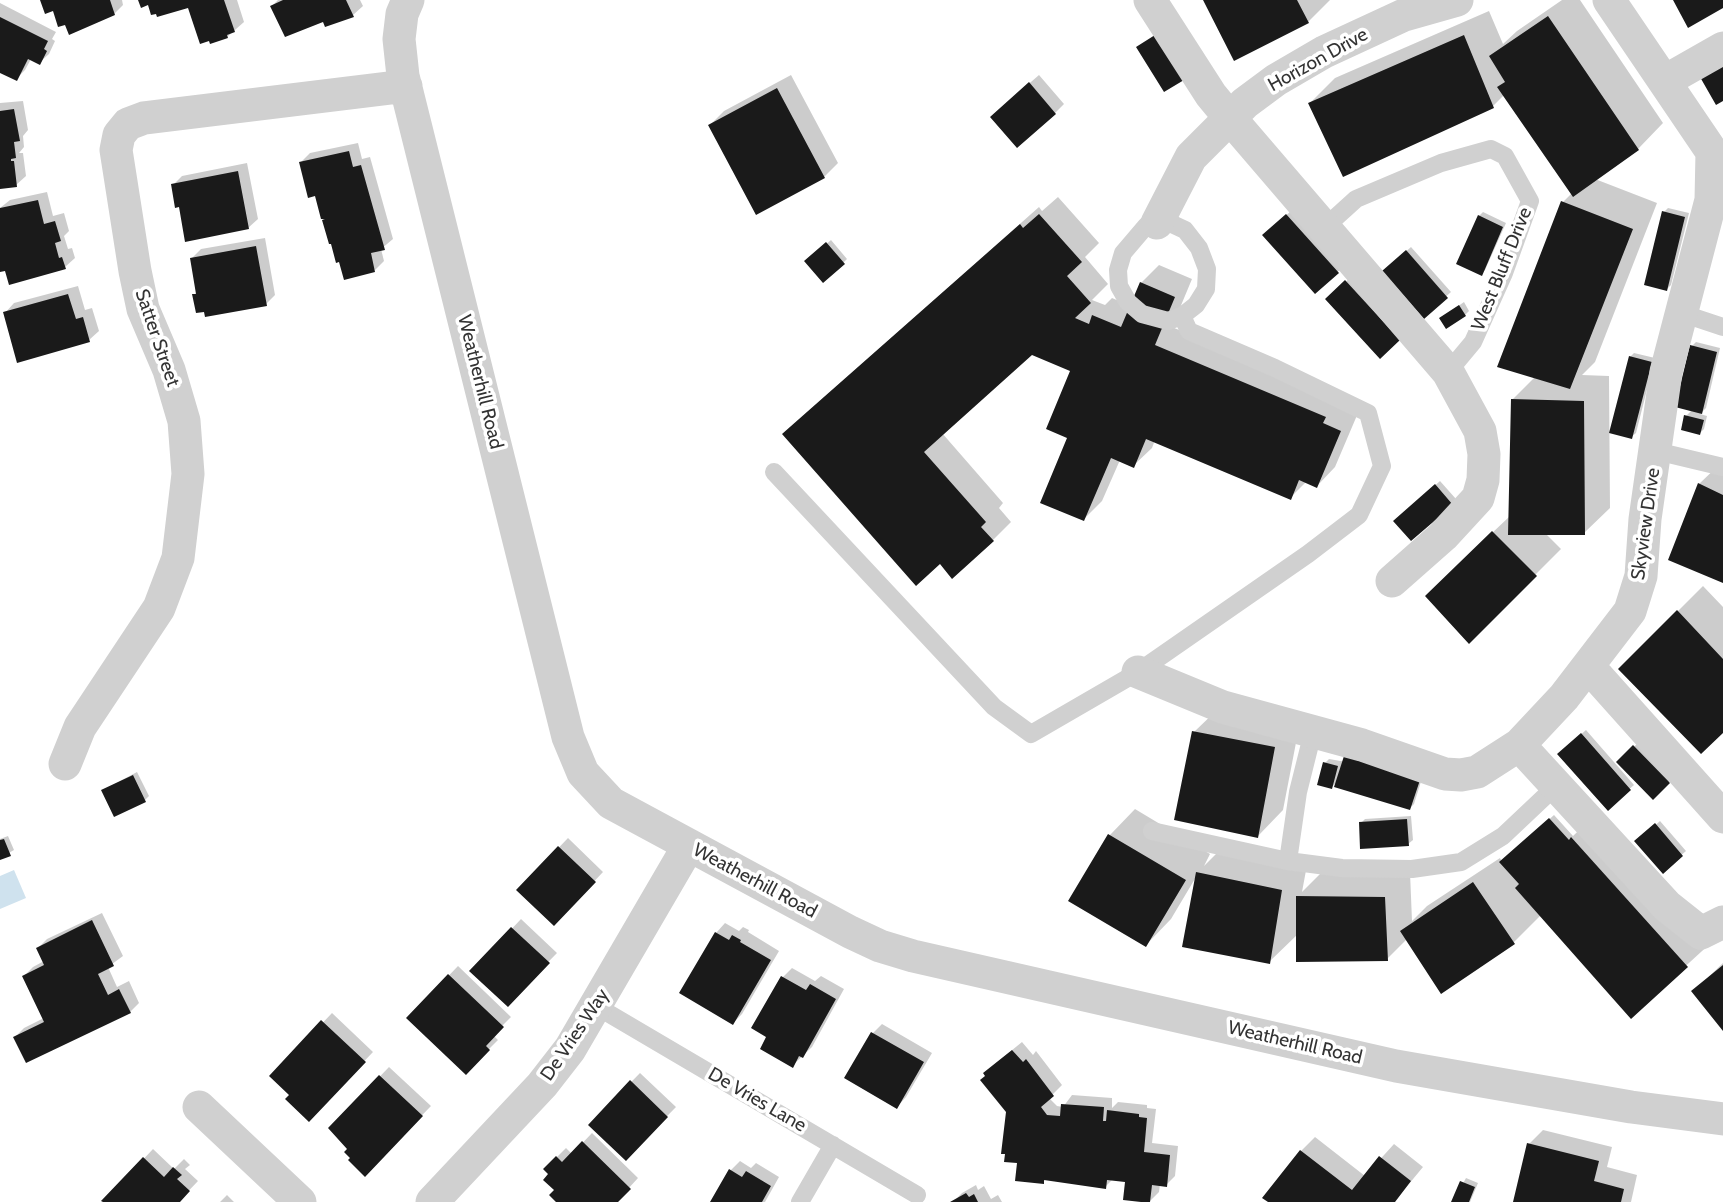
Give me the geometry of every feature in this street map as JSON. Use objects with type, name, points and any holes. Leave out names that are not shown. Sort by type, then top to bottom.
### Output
[{"type":"street","name":"Weatherhill Road","points":[[408,0],[401,14],[399,39],[406,86],[568,737],[583,773],[611,803],[849,932],[880,946],[913,956],[1396,1066],[1631,1107],[1723,1119]]},
{"type":"street","points":[[1150,0],[1230,118],[1448,372],[1480,431],[1484,454],[1478,498],[1443,536],[1392,581]]},
{"type":"street","name":"Horizon Drive","points":[[1157,223],[1191,157],[1230,118],[1276,80],[1401,8],[1457,0]]},
{"type":"street","name":"Skyview Drive","points":[[1138,672],[1223,707],[1362,745],[1445,774],[1461,775],[1477,772],[1519,745],[1564,697],[1630,611],[1641,576],[1645,519],[1666,372],[1711,200],[1717,153],[1609,0]]},
{"type":"street","points":[[1665,81],[1723,48]]},
{"type":"street","name":"Satter Street","points":[[65,764],[80,727],[159,608],[178,558],[188,474],[184,421],[169,370],[143,309],[135,271],[116,150],[119,135],[128,124],[144,118],[406,86]]},
{"type":"street","points":[[1588,666],[1723,817]]},
{"type":"street","points":[[1519,745],[1667,906],[1701,933],[1723,922]]},
{"type":"street","name":"De Vries Way","points":[[432,1202],[542,1085],[570,1049],[689,845]]},
{"type":"street","points":[[199,1107],[300,1202]]},
{"type":"lane","name":"West Bluff Drive","points":[[1324,228],[1356,199],[1441,163],[1491,149],[1505,156],[1530,201],[1504,273],[1472,342],[1448,372]]},
{"type":"lane","points":[[1170,223],[1185,230],[1199,248],[1208,269],[1206,289],[1196,306],[1182,316],[1168,321],[1142,314],[1128,302],[1119,286],[1118,270],[1122,253],[1146,226],[1170,223]]},
{"type":"lane","points":[[1681,313],[1723,327]]},
{"type":"lane","points":[[774,472],[994,707],[1031,734],[1138,672],[1308,554],[1359,514],[1382,466],[1368,413],[1275,368],[1189,331],[1182,316]]},
{"type":"lane","name":"Skyview Drive","points":[[1656,451],[1723,467]]},
{"type":"lane","points":[[1287,861],[1298,792],[1312,732]]},
{"type":"lane","points":[[1152,831],[1287,861],[1342,868],[1412,869],[1461,862],[1503,836],[1557,785]]},
{"type":"lane","name":"De Vries Lane","points":[[596,1006],[917,1195]]},
{"type":"lane","points":[[800,1202],[833,1145]]},
{"type":"water","points":[[14,870],[26,898],[0,909],[0,876]]},
{"type":"building","points":[[40,0],[110,0],[115,15],[69,35],[65,25],[58,27],[53,11],[45,14]]},
{"type":"building","points":[[138,0],[224,0],[235,32],[227,35],[228,38],[200,44],[188,8],[157,17],[156,14],[151,15],[148,5],[141,8]]},
{"type":"building","points":[[283,0],[346,0],[354,17],[325,27],[323,22],[285,37],[270,6]]},
{"type":"building","points":[[1203,0],[1297,0],[1309,23],[1234,61]]},
{"type":"building","points":[[1673,0],[1723,0],[1723,8],[1688,28]]},
{"type":"building","points":[[1548,16],[1639,150],[1573,197],[1497,87],[1505,82],[1489,56]]},
{"type":"building","points":[[0,17],[48,41],[44,49],[47,51],[40,65],[28,59],[17,81],[0,73]]},
{"type":"building","points":[[1155,35],[1184,80],[1164,92],[1136,47]]},
{"type":"building","points":[[1464,35],[1494,108],[1343,177],[1308,103]]},
{"type":"building","points":[[1723,64],[1723,101],[1716,105],[1700,77]]},
{"type":"building","points":[[1029,82],[1056,114],[1017,148],[990,117]]},
{"type":"building","points":[[777,88],[825,178],[756,215],[708,125]]},
{"type":"building","points":[[14,109],[20,141],[14,142],[16,158],[11,161],[14,161],[17,187],[0,189],[0,111]]},
{"type":"building","points":[[349,151],[353,167],[361,165],[385,250],[371,253],[375,272],[344,280],[339,262],[336,263],[329,244],[322,220],[325,219],[321,219],[315,196],[308,198],[299,162]]},
{"type":"building","points":[[238,171],[249,229],[185,242],[179,207],[175,208],[171,184]]},
{"type":"building","points":[[38,200],[44,224],[55,221],[61,241],[55,243],[59,258],[62,257],[66,269],[9,285],[5,271],[0,272],[0,208]]},
{"type":"building","points":[[1561,201],[1633,229],[1570,389],[1497,367]]},
{"type":"building","points":[[1662,211],[1685,217],[1667,291],[1644,285]]},
{"type":"building","points":[[1039,214],[1082,262],[1067,276],[1091,303],[1075,318],[1089,324],[1092,315],[1121,327],[1140,282],[1175,297],[1155,345],[1326,417],[1323,423],[1341,431],[1317,488],[1299,480],[1291,500],[1146,439],[1134,468],[1111,458],[1084,521],[1040,503],[1067,438],[1046,429],[1070,371],[1032,355],[924,452],[986,522],[981,527],[994,541],[952,579],[940,564],[916,586],[782,434],[1020,224],[1023,228]]},
{"type":"building","points":[[1286,214],[1339,273],[1315,294],[1262,235]]},
{"type":"building","points":[[1478,215],[1503,227],[1482,276],[1456,264]]},
{"type":"building","points":[[826,242],[845,264],[823,283],[804,261]]},
{"type":"building","points":[[256,246],[267,306],[205,317],[204,312],[196,313],[190,258]]},
{"type":"building","points":[[1406,250],[1448,298],[1424,319],[1382,271]]},
{"type":"building","points":[[1345,280],[1400,340],[1380,359],[1325,299]]},
{"type":"building","points":[[68,294],[76,319],[83,317],[90,342],[17,363],[3,312]]},
{"type":"building","points":[[1459,305],[1466,316],[1446,329],[1439,318]]},
{"type":"building","points":[[1690,345],[1717,352],[1702,414],[1675,407]]},
{"type":"building","points":[[1629,356],[1652,362],[1632,439],[1609,433]]},
{"type":"building","points":[[1511,399],[1584,401],[1585,535],[1508,535]]},
{"type":"building","points":[[1684,415],[1704,420],[1700,435],[1681,430]]},
{"type":"building","points":[[1698,483],[1723,495],[1723,583],[1668,560]]},
{"type":"building","points":[[1435,484],[1453,505],[1411,541],[1393,521]]},
{"type":"building","points":[[1492,531],[1537,576],[1469,644],[1425,596]]},
{"type":"building","points":[[1677,610],[1723,659],[1723,733],[1701,754],[1618,669]]},
{"type":"building","points":[[1192,731],[1275,747],[1258,838],[1174,820]]},
{"type":"building","points":[[1581,733],[1631,790],[1608,811],[1557,754]]},
{"type":"building","points":[[1633,745],[1670,783],[1653,800],[1616,762]]},
{"type":"building","points":[[1344,756],[1420,780],[1410,810],[1334,787]]},
{"type":"building","points":[[1323,762],[1338,766],[1332,789],[1317,785]]},
{"type":"building","points":[[133,775],[146,802],[114,817],[101,790]]},
{"type":"building","points":[[1549,818],[1569,840],[1571,837],[1688,967],[1631,1019],[1515,888],[1519,884],[1499,862]]},
{"type":"building","points":[[1407,819],[1409,846],[1360,849],[1359,822]]},
{"type":"building","points":[[1655,823],[1683,856],[1663,874],[1634,841]]},
{"type":"building","points":[[1108,834],[1186,880],[1146,947],[1068,901]]},
{"type":"building","points":[[4,839],[11,856],[0,860],[0,840]]},
{"type":"building","points":[[558,846],[596,882],[554,926],[516,890]]},
{"type":"building","points":[[1196,872],[1282,890],[1270,964],[1182,947]]},
{"type":"building","points":[[1473,882],[1515,944],[1441,994],[1400,931]]},
{"type":"building","points":[[1296,896],[1385,897],[1388,961],[1296,962]]},
{"type":"building","points":[[92,920],[114,966],[98,974],[108,995],[119,989],[131,1013],[26,1063],[13,1037],[44,1022],[22,976],[44,965],[36,948]]},
{"type":"building","points":[[511,927],[550,963],[508,1007],[469,971]]},
{"type":"building","points":[[715,932],[729,940],[732,935],[771,960],[733,1025],[679,993]]},
{"type":"building","points":[[1723,965],[1723,1031],[1691,991]]},
{"type":"building","points":[[448,974],[504,1027],[486,1046],[490,1050],[466,1075],[406,1018]]},
{"type":"building","points":[[781,976],[806,990],[810,984],[836,999],[803,1058],[799,1056],[793,1068],[760,1049],[766,1037],[751,1028]]},
{"type":"building","points":[[321,1020],[366,1062],[309,1122],[285,1099],[289,1095],[269,1076]]},
{"type":"building","points":[[871,1032],[924,1062],[897,1109],[844,1078]]},
{"type":"building","points":[[1012,1050],[1023,1062],[1026,1059],[1054,1096],[1041,1107],[1047,1115],[1060,1116],[1061,1104],[1104,1107],[1103,1121],[1106,1121],[1107,1110],[1139,1114],[1139,1117],[1147,1118],[1144,1152],[1170,1155],[1167,1187],[1152,1185],[1150,1202],[1141,1202],[1123,1200],[1125,1182],[1107,1180],[1106,1189],[1044,1180],[1044,1184],[1015,1181],[1017,1163],[1004,1162],[1005,1154],[1001,1154],[1006,1112],[980,1080],[985,1076],[983,1073]]},
{"type":"building","points":[[379,1075],[423,1116],[365,1177],[348,1160],[350,1158],[344,1152],[347,1149],[328,1128]]},
{"type":"building","points":[[630,1080],[668,1117],[626,1161],[588,1125]]},
{"type":"building","points":[[582,1141],[631,1189],[618,1202],[556,1202],[549,1195],[554,1190],[543,1180],[548,1174],[543,1169],[556,1156],[562,1162]]},
{"type":"building","points":[[1527,1143],[1599,1161],[1594,1181],[1624,1189],[1621,1202],[1513,1202]]},
{"type":"building","points":[[1300,1150],[1352,1190],[1379,1156],[1411,1181],[1395,1202],[1268,1202],[1262,1198]]},
{"type":"building","points":[[143,1157],[164,1177],[173,1167],[182,1175],[177,1179],[190,1191],[180,1202],[101,1201]]},
{"type":"building","points":[[729,1169],[742,1177],[746,1171],[771,1186],[762,1202],[710,1202]]},
{"type":"building","points":[[1460,1181],[1475,1187],[1469,1202],[1451,1202]]},
{"type":"building","points":[[966,1193],[969,1197],[974,1194],[978,1202],[950,1202]]}]
